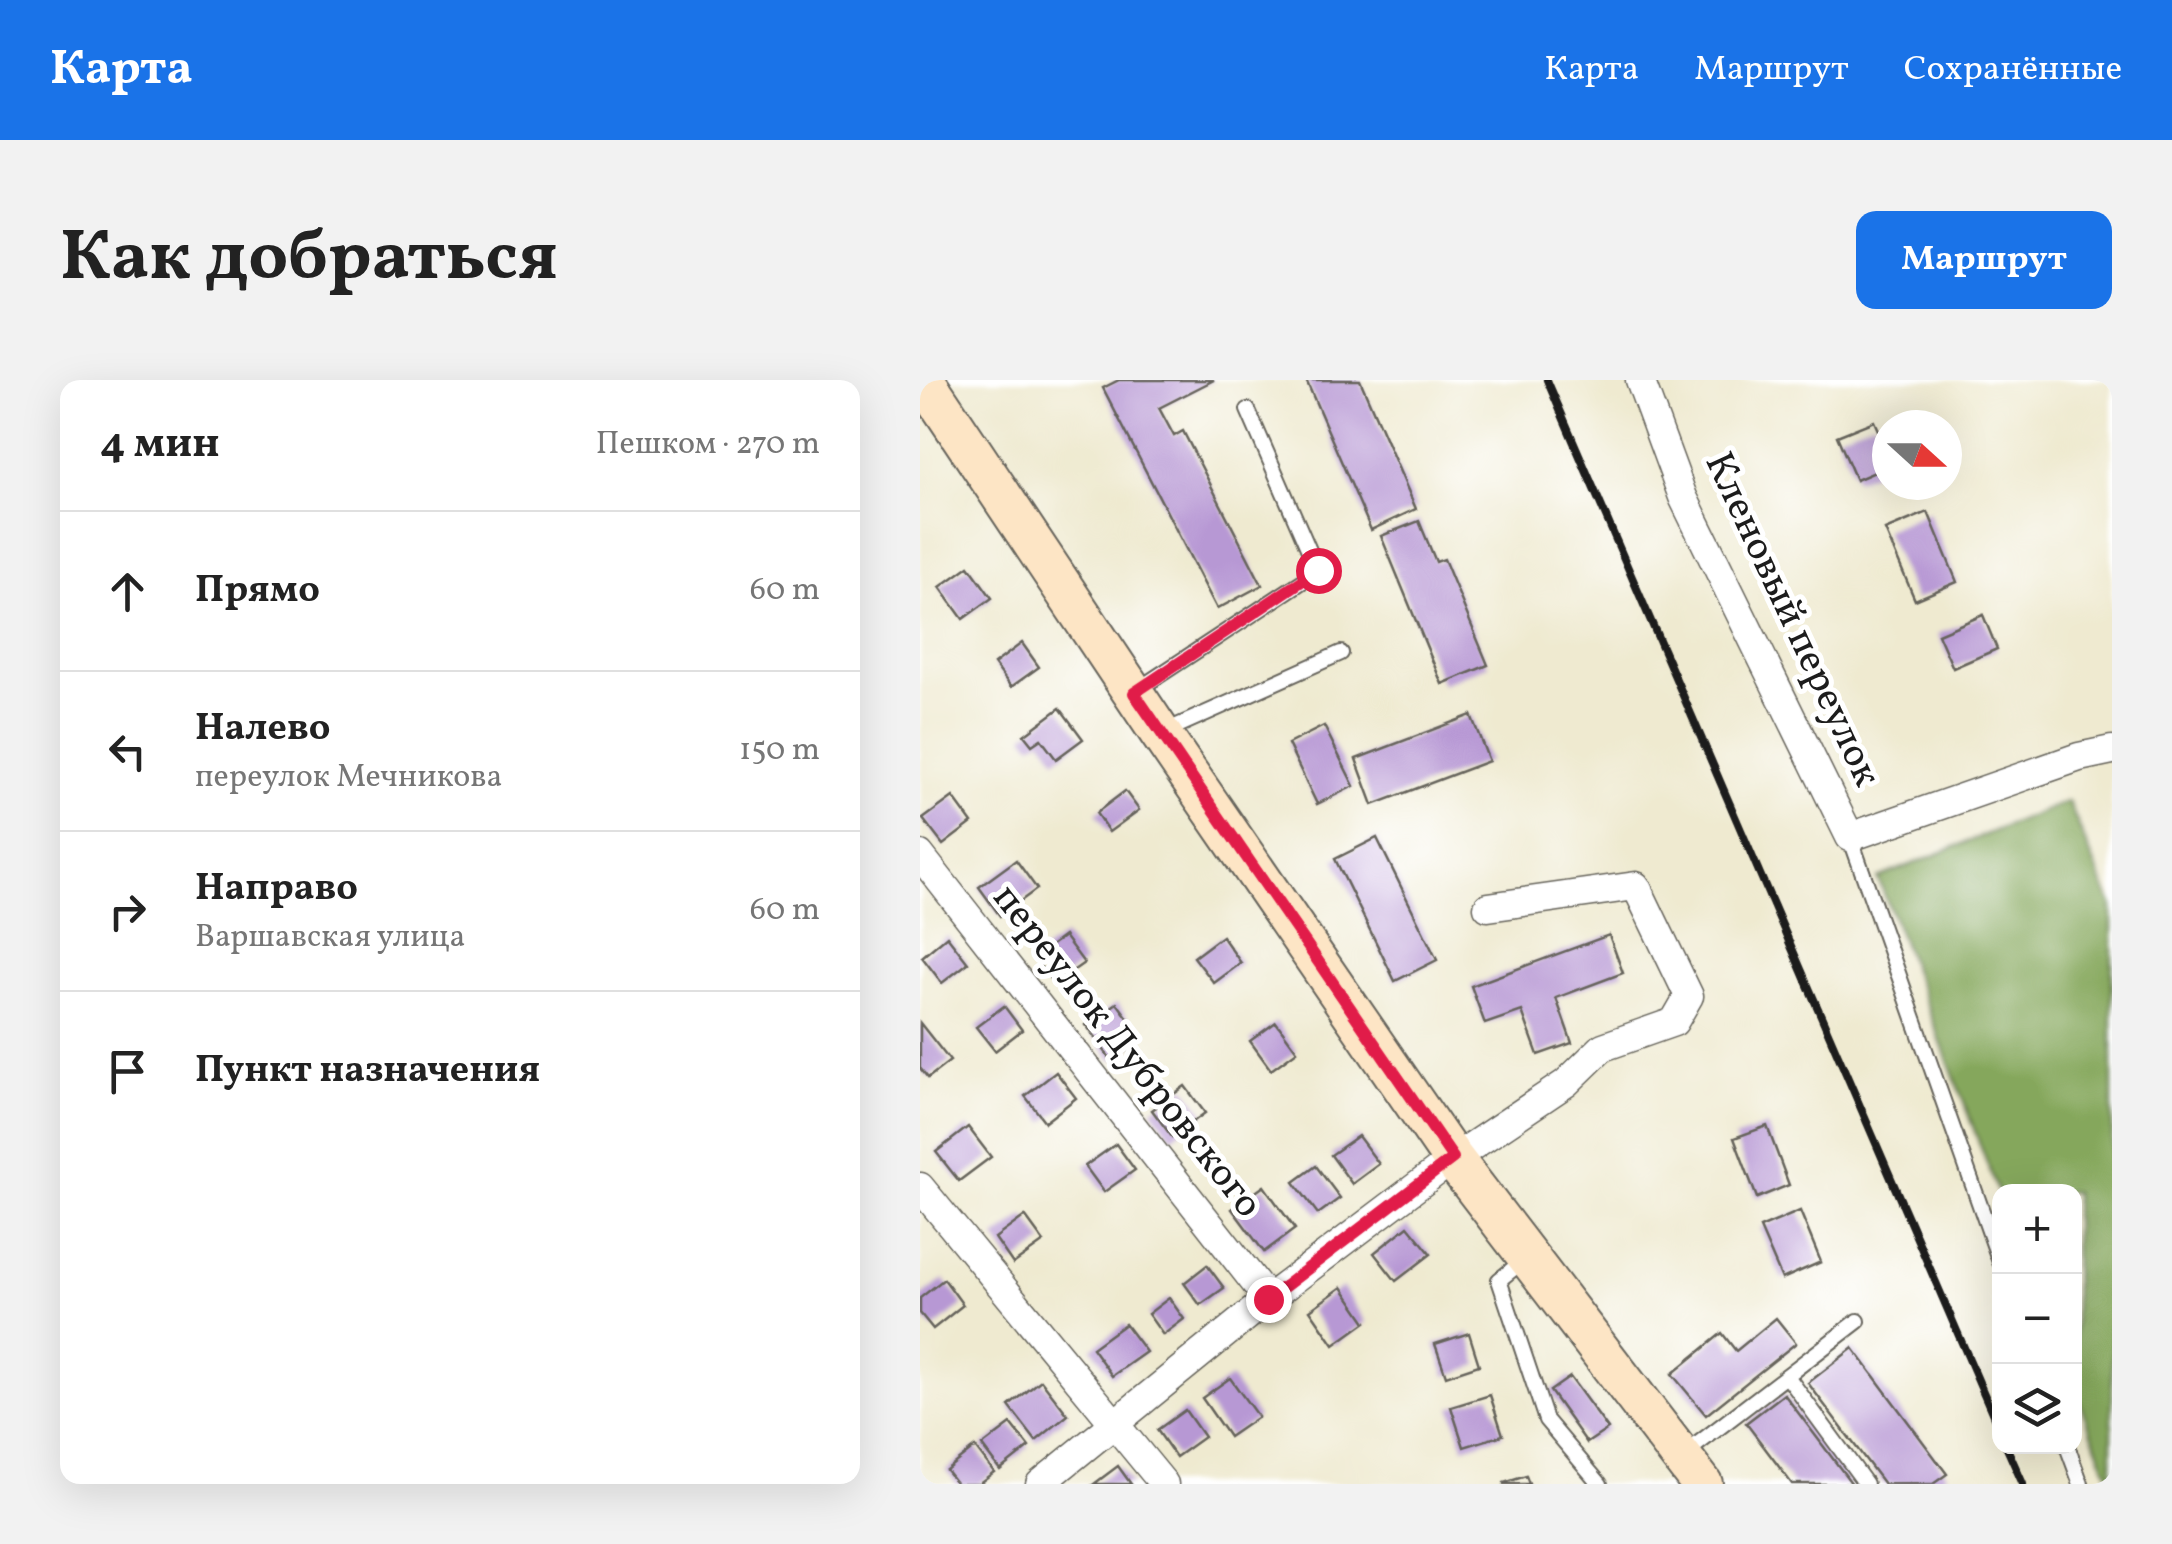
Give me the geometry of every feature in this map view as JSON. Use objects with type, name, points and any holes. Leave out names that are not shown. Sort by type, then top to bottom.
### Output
[{"type":"street","points":[[924,380],[1160,733],[1453,1158],[1692,1470]]},
{"type":"street","name":"Кленовый переулок","points":[[1640,380],[1683,496],[1850,837]]},
{"type":"street","points":[[1850,837],[2079,757],[2112,751]]},
{"type":"street","name":"переулок Дубровского","points":[[920,855],[1268,1299]]},
{"type":"street","points":[[1040,1484],[1268,1299],[1453,1158],[1566,1084],[1603,1047],[1674,1022],[1689,996],[1636,886],[1488,907]]},
{"type":"street","points":[[920,1186],[1164,1484]]},
{"type":"lane","points":[[1134,693],[1318,570],[1248,410]]},
{"type":"lane","points":[[1160,733],[1341,653]]},
{"type":"lane","points":[[1850,837],[1992,1239]]},
{"type":"lane","points":[[1528,1257],[1499,1280],[1546,1420],[1600,1484]]},
{"type":"lane","points":[[1692,1470],[1787,1376],[1858,1321]]},
{"type":"lane","points":[[1787,1376],[1866,1484]]},
{"type":"lane","points":[[2070,1454],[2081,1484]]},
{"type":"green space","points":[[2068,801],[2112,905],[2112,1484],[2082,1409],[2082,1184],[1995,1184],[1878,878]]},
{"type":"building","points":[[1119,380],[1214,380],[1159,408],[1174,436],[1183,431],[1262,585],[1217,609],[1103,388]]},
{"type":"building","points":[[1306,380],[1360,380],[1416,509],[1371,530]]},
{"type":"building","points":[[1872,422],[1872,473],[1856,480],[1837,436]]},
{"type":"building","points":[[1928,512],[1957,582],[1915,600],[1885,530]]},
{"type":"building","points":[[1419,521],[1436,562],[1444,559],[1488,665],[1442,684],[1381,536]]},
{"type":"building","points":[[969,566],[992,598],[963,619],[940,587]]},
{"type":"building","points":[[1983,615],[1997,649],[1953,668],[1938,634]]},
{"type":"building","points":[[1022,643],[1039,667],[1011,687],[994,664]]},
{"type":"building","points":[[1060,708],[1083,739],[1056,759],[1041,739],[1032,745],[1024,735]]},
{"type":"building","points":[[1471,715],[1489,761],[1373,805],[1356,759]]},
{"type":"building","points":[[1324,726],[1354,786],[1317,804],[1288,744]]},
{"type":"building","points":[[1125,791],[1139,810],[1109,832],[1096,813]]},
{"type":"building","points":[[953,797],[972,823],[943,845],[923,819]]},
{"type":"building","points":[[1377,838],[1437,960],[1395,981],[1335,859]]},
{"type":"building","points":[[1016,860],[1037,889],[1000,916],[979,887]]},
{"type":"building","points":[[1609,935],[1623,973],[1556,998],[1572,1043],[1538,1055],[1522,1011],[1485,1024],[1471,986]]},
{"type":"building","points":[[947,936],[968,963],[942,983],[922,957]]},
{"type":"building","points":[[1064,936],[1084,963],[1054,984],[1034,958]]},
{"type":"building","points":[[1222,936],[1241,963],[1214,983],[1194,957]]},
{"type":"building","points":[[1117,1003],[1143,1038],[1112,1061],[1086,1025]]},
{"type":"building","points":[[1004,1006],[1022,1030],[995,1051],[976,1027]]},
{"type":"building","points":[[1276,1022],[1297,1051],[1271,1070],[1250,1041]]},
{"type":"building","points":[[920,1023],[950,1061],[928,1078],[920,1068]]},
{"type":"building","points":[[1056,1072],[1076,1098],[1045,1122],[1025,1096]]},
{"type":"building","points":[[1185,1086],[1205,1113],[1172,1137],[1152,1110]]},
{"type":"building","points":[[1767,1126],[1789,1185],[1757,1198],[1734,1138]]},
{"type":"building","points":[[968,1127],[991,1157],[959,1181],[936,1152]]},
{"type":"building","points":[[1358,1136],[1379,1164],[1352,1184],[1331,1155]]},
{"type":"building","points":[[1116,1144],[1135,1170],[1104,1192],[1085,1166]]},
{"type":"building","points":[[1316,1166],[1340,1198],[1318,1214],[1294,1182]]},
{"type":"building","points":[[1264,1186],[1295,1229],[1264,1252],[1232,1209]]},
{"type":"building","points":[[1800,1211],[1821,1262],[1782,1279],[1760,1228]]},
{"type":"building","points":[[1025,1216],[1044,1242],[1013,1264],[995,1238]]},
{"type":"building","points":[[1408,1226],[1431,1254],[1396,1281],[1374,1253]]},
{"type":"building","points":[[1207,1265],[1224,1288],[1200,1305],[1184,1283]]},
{"type":"building","points":[[944,1279],[963,1305],[933,1329],[920,1313],[920,1298]]},
{"type":"building","points":[[1342,1287],[1366,1322],[1334,1345],[1310,1310]]},
{"type":"building","points":[[1169,1298],[1184,1319],[1163,1335],[1148,1314]]},
{"type":"building","points":[[1776,1318],[1796,1343],[1706,1415],[1672,1374],[1722,1333],[1736,1351]]},
{"type":"building","points":[[1125,1324],[1146,1352],[1112,1376],[1092,1348]]},
{"type":"building","points":[[1469,1333],[1479,1365],[1446,1376],[1435,1344]]},
{"type":"building","points":[[1853,1348],[1947,1474],[1933,1484],[1884,1484],[1808,1383]]},
{"type":"building","points":[[1570,1377],[1608,1429],[1587,1443],[1550,1391]]},
{"type":"building","points":[[1230,1378],[1258,1417],[1229,1437],[1202,1398]]},
{"type":"building","points":[[1041,1380],[1068,1415],[1036,1441],[1009,1406]]},
{"type":"building","points":[[1784,1394],[1852,1484],[1792,1484],[1746,1423]]},
{"type":"building","points":[[1490,1395],[1503,1435],[1464,1447],[1451,1407]]},
{"type":"building","points":[[1185,1410],[1204,1437],[1176,1457],[1157,1430]]},
{"type":"building","points":[[1011,1424],[1029,1447],[1000,1470],[982,1446]]},
{"type":"building","points":[[975,1447],[994,1472],[978,1484],[957,1484],[946,1470]]},
{"type":"building","points":[[1118,1466],[1131,1484],[1094,1484]]},
{"type":"building","points":[[1526,1476],[1529,1484],[1504,1484],[1504,1483]]},
{"type":"railway","points":[[1547,380],[1992,1412]]},
{"type":"railway","points":[[2010,1454],[2023,1484]]},
{"type":"route","points":[[1268,1299],[1453,1158],[1134,693],[1318,570]]}]
